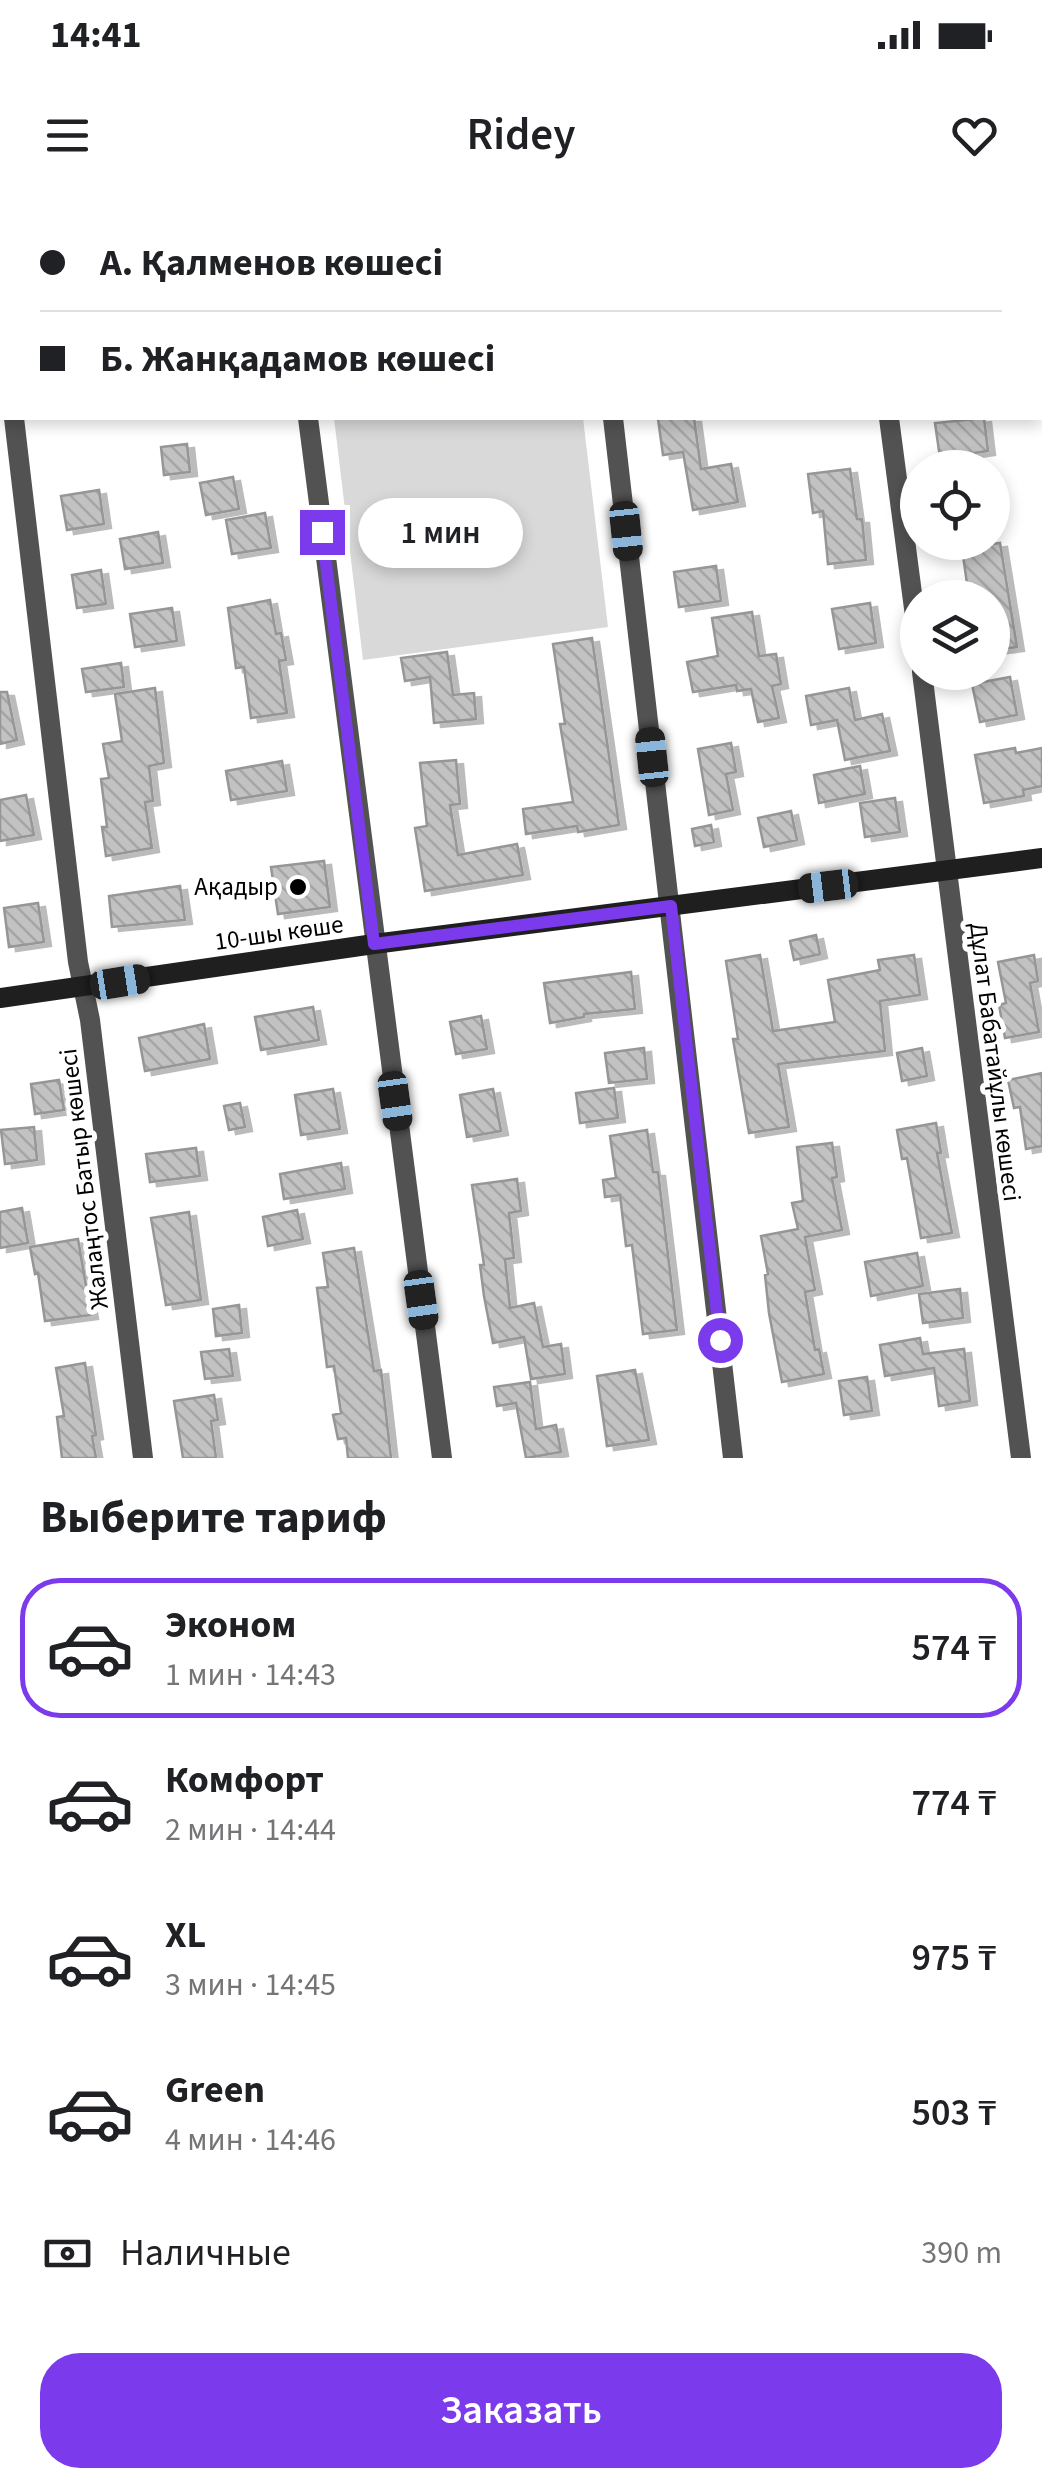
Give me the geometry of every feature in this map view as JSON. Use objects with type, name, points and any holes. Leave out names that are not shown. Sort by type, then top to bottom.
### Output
[{"type":"street","name":"Жалаңтос Батыр көшесі","points":[[14,420],[142,1458]]},
{"type":"street","points":[[308,420],[442,1458]]},
{"type":"street","points":[[613,420],[734,1458]]},
{"type":"street","points":[[890,420],[911,580]]},
{"type":"street","name":"Дұлат Бабатайұлы көшесі","points":[[924,690],[1021,1458]]},
{"type":"street","name":"10-шы көше","points":[[0,998],[374,944],[1042,858]]},
{"type":"shaded area","points":[[334,420],[583,420],[608,627],[363,660]]},
{"type":"building","points":[[658,420],[694,420],[701,469],[731,464],[738,502],[693,510],[683,452],[663,455]]},
{"type":"building","points":[[984,420],[988,450],[939,450],[935,423]]},
{"type":"building","points":[[187,444],[190,472],[164,475],[161,447]]},
{"type":"building","points":[[850,469],[857,519],[862,519],[866,560],[828,564],[823,511],[813,513],[808,474]]},
{"type":"building","points":[[233,477],[239,509],[206,515],[200,483]]},
{"type":"building","points":[[99,490],[104,524],[67,530],[61,496]]},
{"type":"building","points":[[265,513],[271,548],[232,554],[226,520]]},
{"type":"building","points":[[158,532],[163,563],[125,569],[120,539]]},
{"type":"building","points":[[964,560],[1003,560],[1006,580],[966,580]]},
{"type":"building","points":[[716,566],[721,601],[679,607],[674,572]]},
{"type":"building","points":[[101,570],[106,604],[77,608],[72,575]]},
{"type":"building","points":[[270,600],[286,660],[279,661],[287,713],[251,718],[244,667],[236,668],[228,608]]},
{"type":"building","points":[[870,603],[876,643],[839,649],[832,609]]},
{"type":"building","points":[[1010,604],[1017,647],[1010,648]]},
{"type":"building","points":[[172,608],[177,641],[135,647],[130,614]]},
{"type":"building","points":[[752,612],[759,656],[776,654],[781,684],[772,686],[779,718],[758,722],[751,689],[737,691],[736,685],[693,692],[687,662],[718,656],[712,618]]},
{"type":"building","points":[[592,638],[619,825],[578,832],[577,826],[526,834],[523,809],[573,802],[560,724],[565,724],[553,644]]},
{"type":"building","points":[[447,652],[453,695],[474,693],[476,719],[434,723],[430,677],[405,681],[401,658]]},
{"type":"building","points":[[121,663],[124,687],[86,692],[82,669]]},
{"type":"building","points":[[1010,677],[1017,715],[980,722],[973,690],[1010,690]]},
{"type":"building","points":[[155,688],[164,763],[149,766],[153,801],[145,802],[152,848],[106,856],[101,779],[109,778],[103,744],[122,741],[115,694]]},
{"type":"building","points":[[849,688],[855,720],[882,714],[890,751],[845,760],[837,720],[811,725],[806,696]]},
{"type":"building","points":[[0,692],[7,692],[17,740],[0,744]]},
{"type":"building","points":[[731,743],[736,772],[726,774],[733,810],[709,815],[698,749]]},
{"type":"building","points":[[1015,748],[1016,753],[1042,748],[1042,786],[1023,790],[1024,796],[984,803],[975,755]]},
{"type":"building","points":[[456,760],[460,804],[450,805],[458,855],[517,844],[523,875],[425,891],[415,828],[427,826],[420,763]]},
{"type":"building","points":[[282,761],[287,791],[231,800],[226,771]]},
{"type":"building","points":[[860,766],[865,794],[819,803],[814,775]]},
{"type":"building","points":[[26,795],[34,835],[0,841],[0,800]]},
{"type":"building","points":[[895,798],[900,832],[865,837],[860,803]]},
{"type":"building","points":[[791,811],[797,840],[764,847],[758,818]]},
{"type":"building","points":[[711,825],[714,842],[695,846],[692,829]]},
{"type":"building","points":[[324,861],[330,907],[278,914],[271,867]]},
{"type":"building","points":[[180,886],[185,920],[112,927],[109,896]]},
{"type":"building","points":[[38,903],[44,942],[9,947],[4,908]]},
{"type":"building","points":[[816,935],[820,954],[794,960],[790,941]]},
{"type":"building","points":[[760,955],[773,1031],[835,1022],[828,980],[880,970],[878,960],[914,955],[920,995],[880,1001],[885,1051],[778,1064],[789,1127],[749,1133],[733,1039],[738,1039],[726,961]]},
{"type":"building","points":[[1034,955],[1038,981],[1030,983],[1039,1032],[1005,1038],[999,1005],[1006,1003],[998,962]]},
{"type":"building","points":[[631,972],[635,1009],[584,1014],[550,1023],[544,983]]},
{"type":"building","points":[[313,1007],[319,1040],[261,1050],[255,1017]]},
{"type":"building","points":[[481,1016],[487,1049],[456,1054],[450,1022]]},
{"type":"building","points":[[204,1024],[210,1059],[145,1071],[139,1038]]},
{"type":"building","points":[[644,1048],[647,1079],[609,1083],[605,1053]]},
{"type":"building","points":[[922,1048],[927,1076],[902,1081],[897,1053]]},
{"type":"building","points":[[1042,1073],[1042,1146],[1026,1149],[1020,1107],[1014,1108],[1008,1080]]},
{"type":"building","points":[[59,1080],[64,1110],[35,1114],[31,1084]]},
{"type":"building","points":[[614,1088],[618,1118],[580,1123],[576,1093]]},
{"type":"building","points":[[333,1089],[340,1129],[301,1135],[295,1095]]},
{"type":"building","points":[[493,1089],[501,1131],[467,1137],[460,1095]]},
{"type":"building","points":[[240,1103],[245,1127],[229,1130],[224,1106]]},
{"type":"building","points":[[936,1123],[941,1153],[937,1153],[952,1233],[921,1238],[907,1158],[902,1159],[897,1130]]},
{"type":"building","points":[[34,1127],[37,1160],[5,1164],[1,1130]]},
{"type":"building","points":[[647,1130],[653,1172],[658,1172],[677,1330],[643,1334],[632,1245],[626,1246],[620,1195],[605,1197],[603,1180],[616,1178],[610,1136]]},
{"type":"building","points":[[832,1143],[837,1177],[832,1178],[842,1230],[805,1237],[815,1290],[805,1292],[815,1350],[819,1349],[824,1374],[782,1382],[769,1313],[765,1275],[768,1274],[761,1236],[798,1229],[792,1203],[803,1201],[797,1147]]},
{"type":"building","points":[[196,1148],[200,1176],[150,1182],[146,1154]]},
{"type":"building","points":[[341,1163],[345,1189],[284,1199],[280,1174]]},
{"type":"building","points":[[517,1179],[521,1211],[509,1213],[514,1258],[505,1259],[510,1308],[534,1303],[543,1347],[561,1344],[565,1374],[531,1379],[524,1337],[493,1343],[472,1185]]},
{"type":"building","points":[[22,1208],[28,1243],[0,1248],[0,1212]]},
{"type":"building","points":[[297,1210],[303,1239],[268,1246],[263,1217]]},
{"type":"building","points":[[189,1212],[201,1300],[166,1305],[151,1218]]},
{"type":"building","points":[[78,1239],[91,1315],[45,1321],[30,1247]]},
{"type":"building","points":[[354,1248],[374,1371],[381,1370],[391,1458],[348,1458],[346,1438],[338,1439],[333,1415],[341,1413],[334,1366],[327,1367],[317,1288],[328,1287],[323,1253]]},
{"type":"building","points":[[917,1253],[923,1286],[871,1296],[865,1262]]},
{"type":"building","points":[[960,1289],[963,1318],[923,1323],[919,1294]]},
{"type":"building","points":[[239,1305],[242,1333],[216,1336],[213,1309]]},
{"type":"building","points":[[920,1338],[923,1354],[964,1349],[970,1401],[939,1406],[934,1368],[885,1376],[880,1345]]},
{"type":"building","points":[[229,1349],[233,1376],[205,1379],[201,1352]]},
{"type":"building","points":[[85,1363],[96,1458],[62,1458],[57,1417],[64,1416],[56,1368]]},
{"type":"building","points":[[635,1370],[649,1440],[607,1446],[597,1376]]},
{"type":"building","points":[[867,1377],[872,1411],[844,1415],[839,1381]]},
{"type":"building","points":[[530,1382],[536,1429],[556,1425],[561,1452],[526,1458],[516,1403],[497,1406],[494,1387]]},
{"type":"building","points":[[214,1395],[218,1420],[211,1421],[216,1458],[183,1458],[174,1401]]},
{"type":"place","name":"Ақадыр","points":[[298,887]]},
{"type":"route","points":[[322,532],[374,944],[671,906],[720,1340]]}]
